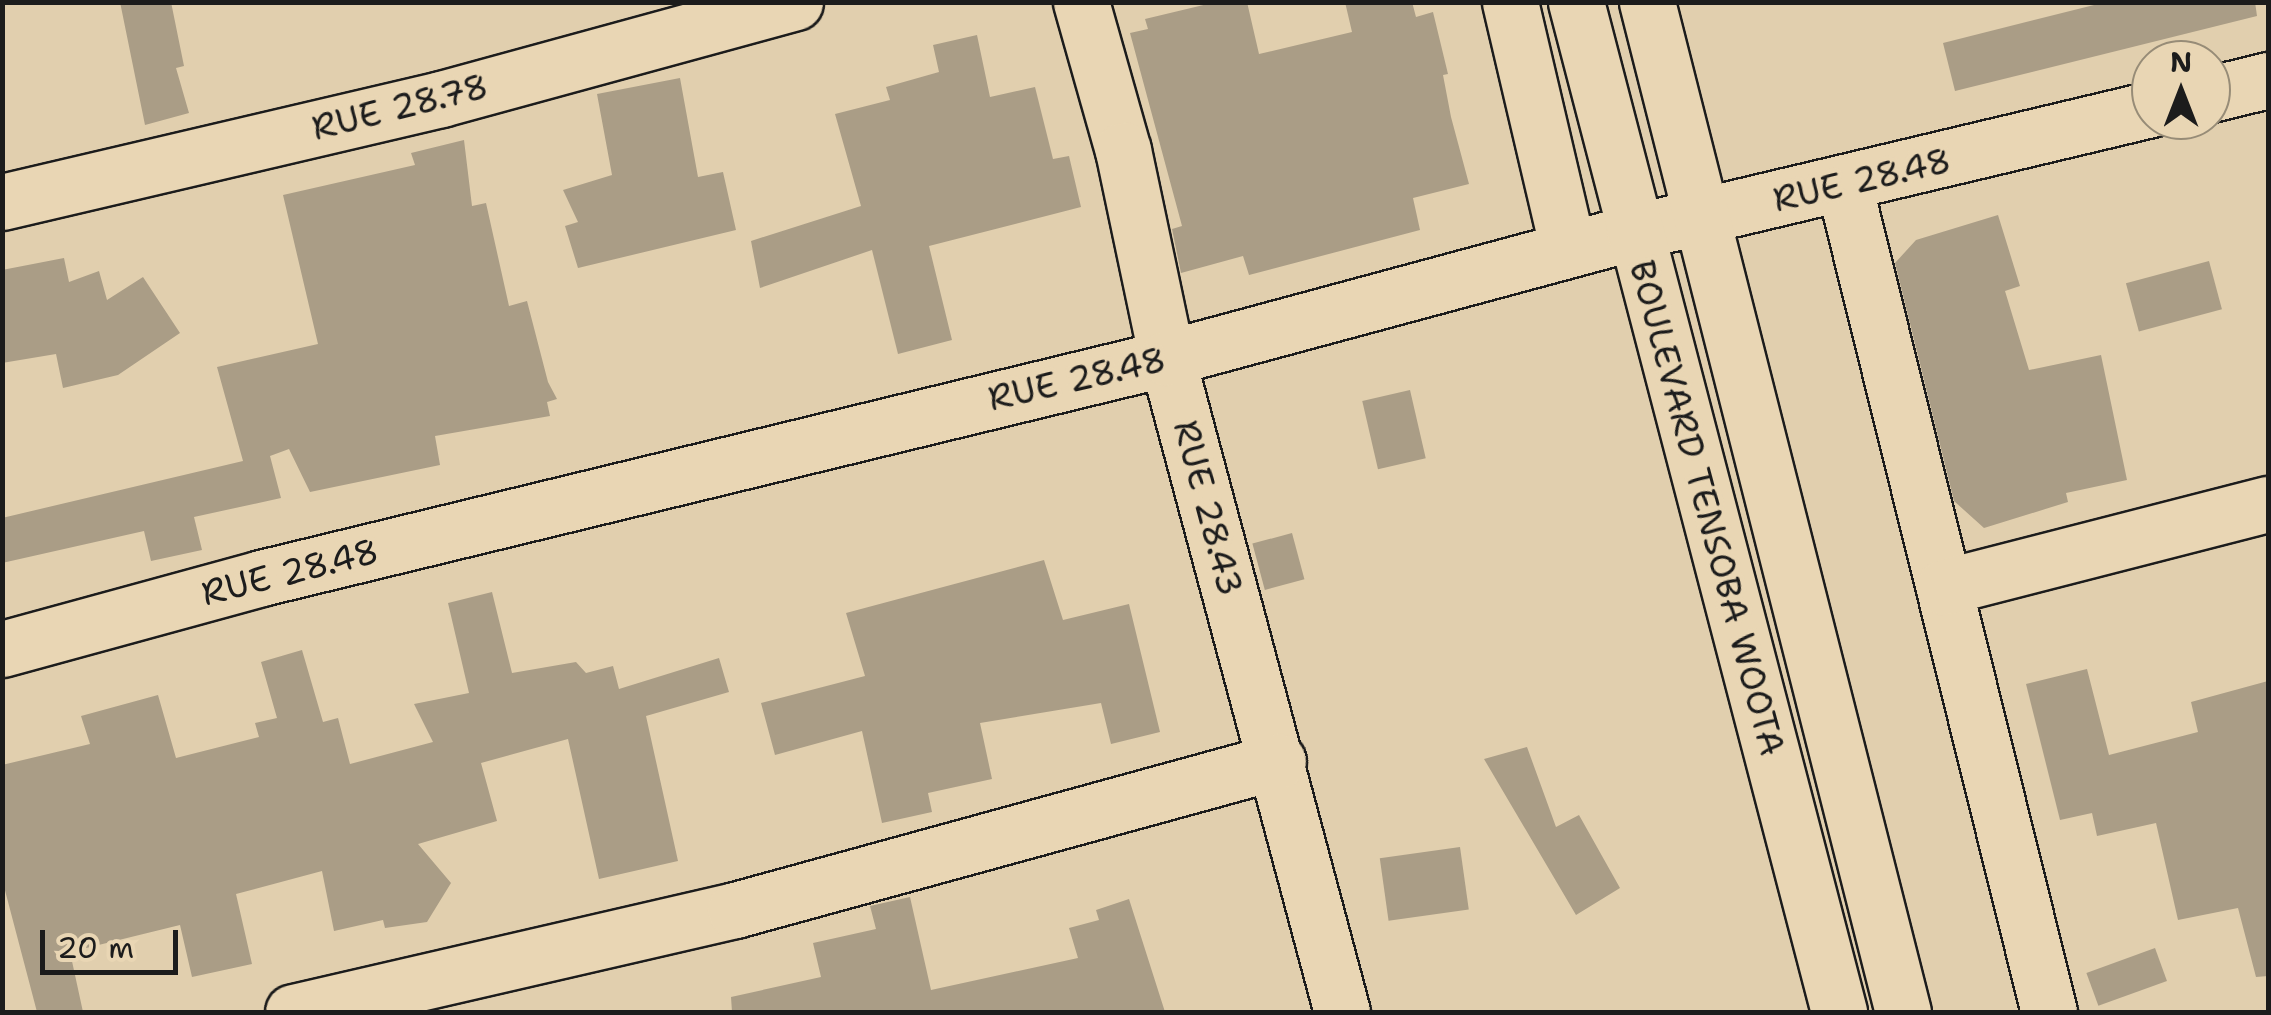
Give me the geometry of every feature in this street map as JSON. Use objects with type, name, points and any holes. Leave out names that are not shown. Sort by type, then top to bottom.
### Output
[{"type":"street","name":"RUE 28.78","points":[[2,202],[441,99],[725,12],[795,2]]},
{"type":"street","name":"RUE 28.43","points":[[1081,2],[1123,150],[1167,358],[1278,760],[1342,1012]]},
{"type":"street","points":[[1510,2],[1568,249]]},
{"type":"street","name":"BOULEVARD TENSOBA WOOTA","points":[[1576,2],[1838,1012]]},
{"type":"street","name":"BOULEVARD TENSOBA WOOTA","points":[[1647,2],[1903,1012]]},
{"type":"street","points":[[2231,89],[2268,80]]},
{"type":"street","name":"RUE 28.48","points":[[2,649],[261,578],[1167,358],[1634,232],[2131,114]]},
{"type":"street","points":[[1844,185],[2048,1012]]},
{"type":"street","points":[[1944,587],[2268,504]]},
{"type":"street","points":[[294,1012],[735,910],[1278,760]]},
{"type":"building","points":[[120,2],[171,2],[184,66],[176,68],[189,113],[145,125]]},
{"type":"building","points":[[1216,2],[1247,2],[1259,54],[1352,32],[1345,2],[1412,2],[1416,17],[1433,12],[1448,74],[1443,75],[1451,117],[1469,184],[1413,198],[1420,230],[1249,275],[1243,256],[1181,273],[1172,229],[1182,226],[1130,33],[1148,29],[1145,19]]},
{"type":"building","points":[[2106,2],[2255,2],[2257,16],[2160,40],[2131,40],[2131,47],[1955,91],[1943,43]]},
{"type":"building","points":[[977,35],[990,97],[1035,87],[1053,159],[1069,156],[1081,207],[929,246],[952,340],[898,354],[872,250],[760,288],[751,241],[861,206],[835,114],[890,100],[886,87],[939,72],[933,45]]},
{"type":"building","points":[[680,78],[698,177],[723,172],[736,230],[578,268],[565,226],[578,222],[563,190],[612,175],[597,94]]},
{"type":"building","points":[[464,140],[472,206],[486,203],[509,306],[527,301],[548,382],[557,399],[547,402],[550,416],[435,436],[440,465],[310,492],[289,449],[270,456],[281,498],[194,517],[202,550],[151,561],[144,531],[2,563],[2,518],[243,461],[217,367],[318,344],[283,195],[415,165],[411,153]]},
{"type":"building","points":[[1998,215],[2020,286],[2005,291],[2029,370],[2101,355],[2127,480],[2066,493],[2068,502],[1984,528],[1954,501],[1895,263],[1916,240]]},
{"type":"building","points":[[64,258],[69,282],[99,271],[107,300],[143,277],[180,333],[118,375],[63,388],[56,354],[2,363],[2,270]]},
{"type":"building","points":[[2209,261],[2222,309],[2139,332],[2126,283]]},
{"type":"building","points":[[1410,390],[1426,458],[1378,469],[1362,401]]},
{"type":"building","points":[[1292,533],[1304,579],[1265,590],[1252,544]]},
{"type":"building","points":[[1044,560],[1063,620],[1129,604],[1160,732],[1111,744],[1101,703],[980,723],[992,779],[928,793],[932,812],[882,823],[862,731],[775,755],[761,703],[865,676],[846,613]]},
{"type":"building","points":[[492,592],[512,673],[576,662],[586,673],[613,666],[619,689],[719,658],[729,692],[646,716],[678,861],[599,879],[568,739],[481,763],[497,821],[418,844],[451,883],[427,922],[385,928],[383,920],[334,931],[322,871],[236,894],[252,964],[192,977],[180,925],[70,952],[83,1012],[37,1012],[2,879],[2,765],[90,744],[81,716],[158,695],[176,758],[259,737],[255,723],[277,718],[261,662],[302,650],[323,722],[338,718],[350,764],[433,742],[414,704],[469,693],[448,603]]},
{"type":"building","points":[[2087,669],[2109,755],[2198,732],[2191,702],[2268,681],[2268,976],[2256,977],[2238,908],[2178,920],[2156,823],[2097,836],[2092,813],[2060,820],[2026,684]]},
{"type":"building","points":[[1527,747],[1556,827],[1579,815],[1620,888],[1576,915],[1484,759]]},
{"type":"building","points":[[1460,847],[1469,909],[1389,921],[1380,858]]},
{"type":"building","points":[[910,897],[931,990],[1078,958],[1069,928],[1099,920],[1096,910],[1129,899],[1165,1012],[732,1012],[731,997],[821,977],[813,943],[876,929],[870,906]]},
{"type":"building","points":[[2155,948],[2167,981],[2098,1006],[2086,973]]}]
